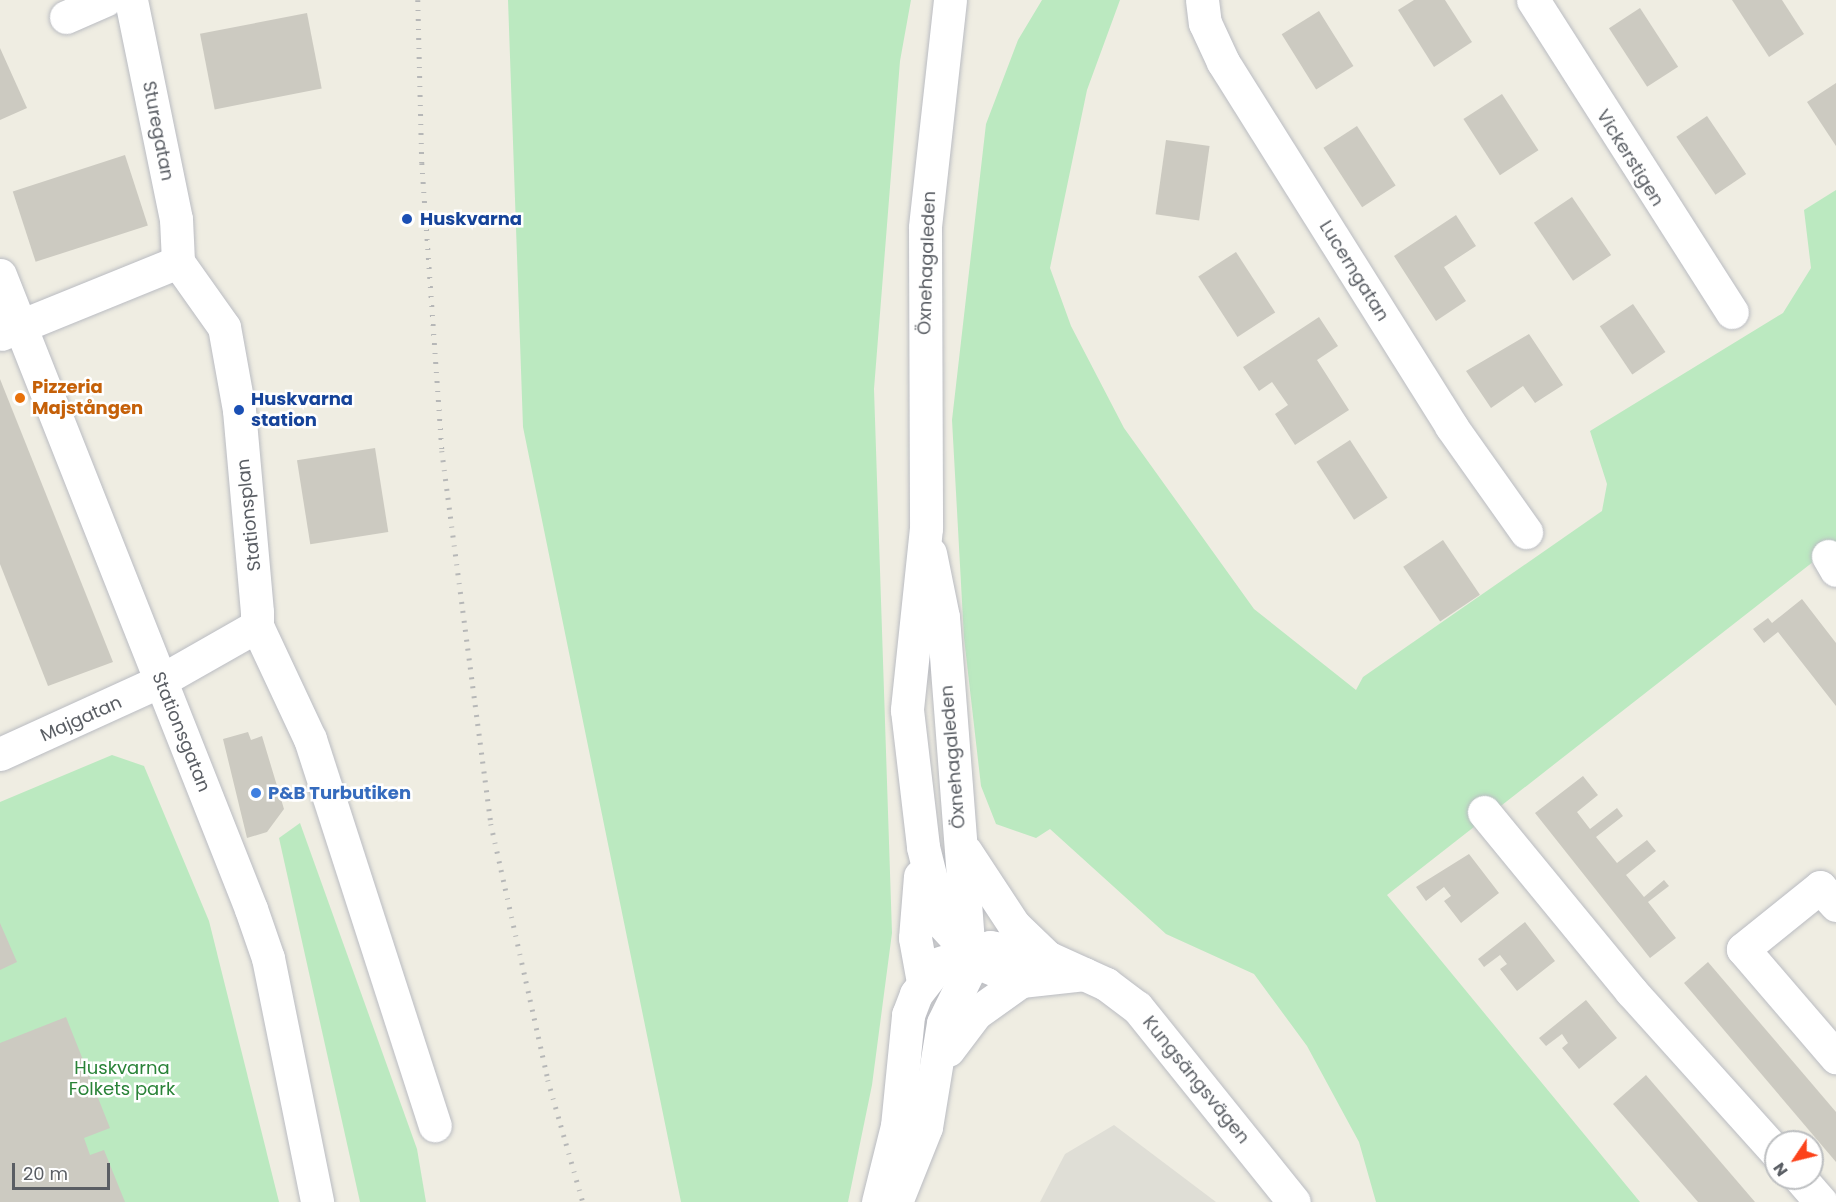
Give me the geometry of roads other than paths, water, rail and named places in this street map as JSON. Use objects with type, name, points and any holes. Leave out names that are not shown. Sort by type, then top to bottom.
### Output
[{"type":"street","points":[[66,17],[105,0]]},
{"type":"street","name":"Sturegatan","points":[[131,0],[176,219],[178,262]]},
{"type":"street","name":"Öxnehagaleden","points":[[950,0],[925,228],[926,528],[907,710],[923,847],[942,923],[968,952]]},
{"type":"street","name":"Lucerngatan","points":[[1202,0],[1205,23],[1223,62],[1451,426],[1526,532]]},
{"type":"street","name":"Vickerstigen","points":[[1533,0],[1732,312]]},
{"type":"street","points":[[11,330],[178,262]]},
{"type":"street","name":"Stationsplan","points":[[178,262],[224,327],[239,410],[257,626]]},
{"type":"street","name":"Stationsgatan","points":[[0,275],[11,330],[160,681],[268,958],[317,1202]]},
{"type":"street","name":"Öxnehagaleden","points":[[896,1202],[926,1127],[938,1071],[943,1023],[961,993],[968,952],[943,617],[926,528]]},
{"type":"street","points":[[160,681],[257,626],[310,739],[435,1125]]},
{"type":"street","name":"Majgatan","points":[[0,754],[160,681]]},
{"type":"street","points":[[1484,812],[1631,990],[1764,1139]]},
{"type":"street","name":"Kungsängsvägen","points":[[961,842],[992,897],[1048,958]]},
{"type":"street","name":"Öxnehagaleden","points":[[923,847],[915,938],[923,982]]},
{"type":"street","points":[[1828,896],[1743,949],[1836,1057]]},
{"type":"street","name":"Kungsängsvägen","points":[[968,952],[990,947],[1048,958],[1085,974],[1137,1007],[1294,1202]]},
{"type":"street","points":[[878,1202],[897,1126],[908,1015],[923,982],[940,963],[968,952],[999,974],[1021,981],[1085,974]]},
{"type":"street","points":[[938,1071],[954,1040],[976,1013],[1021,981]]},
{"type":"street","points":[[1810,1190],[1821,1202]]},
{"type":"railway","points":[[418,0],[422,163],[442,451],[491,824],[548,1080],[583,1202]]},
{"type":"place","name":"Huskvarna","points":[[407,219]]},
{"type":"place","name":"Pizzeria Majstången","points":[[20,398]]},
{"type":"place","name":"Huskvarna station","points":[[239,410]]},
{"type":"place","name":"P&B Turbutiken","points":[[256,793]]},
{"type":"park label","name":"Huskvarna Folkets park","points":[[122,1079]]}]
